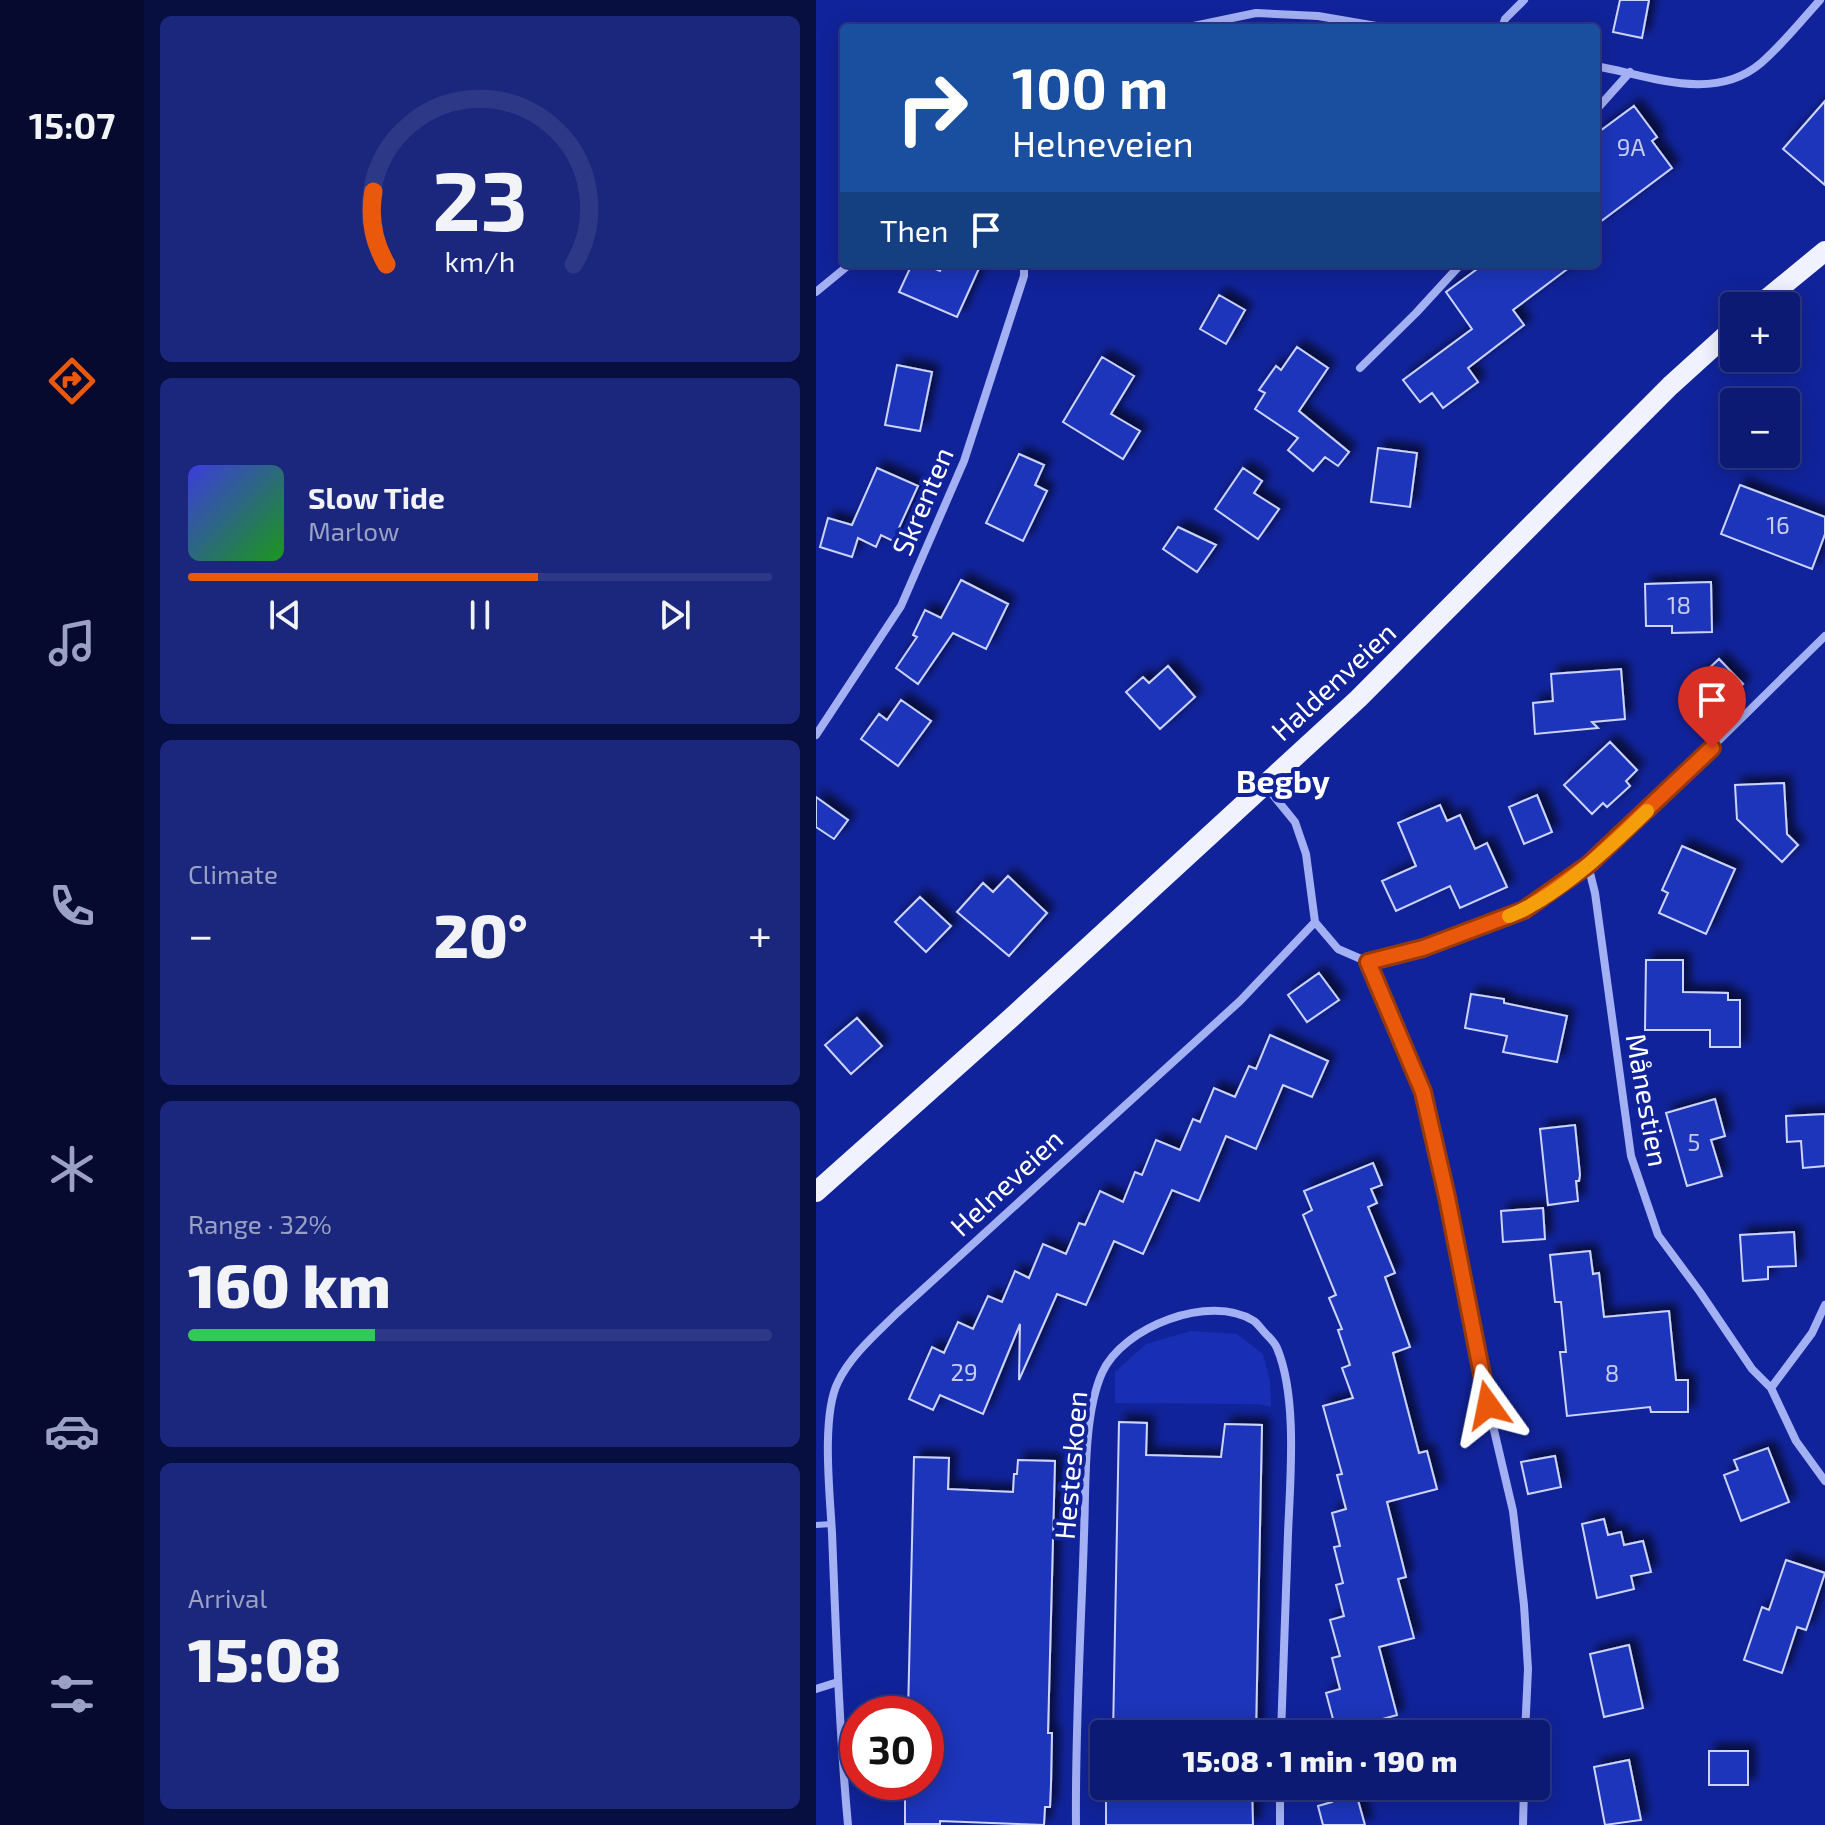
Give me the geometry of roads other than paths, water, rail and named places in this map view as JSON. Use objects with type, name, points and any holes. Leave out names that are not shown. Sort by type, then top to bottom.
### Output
[{"type":"main road","points":[[1775,292],[1825,251]]},
{"type":"main road","name":"Haldenveien","points":[[816,1192],[1011,1018],[1358,699],[1670,386],[1720,341]]},
{"type":"street","points":[[1503,24],[1524,0]]},
{"type":"street","points":[[1600,67],[1689,85],[1713,85],[1736,79],[1761,64],[1820,0]]},
{"type":"street","points":[[1203,24],[1256,13],[1318,16],[1365,24]]},
{"type":"street","points":[[1600,106],[1630,72]]},
{"type":"street","points":[[816,292],[845,268]]},
{"type":"street","name":"Skrenten","points":[[816,735],[901,606],[964,461],[1024,268]]},
{"type":"street","points":[[1360,368],[1457,268]]},
{"type":"street","points":[[1264,784],[1295,822],[1306,854],[1315,922],[1338,949],[1368,962],[1423,948],[1524,910],[1588,865],[1825,636]]},
{"type":"street","name":"Månestien","points":[[1588,865],[1597,906],[1631,1156],[1658,1235],[1752,1369],[1771,1388],[1796,1441],[1825,1481]]},
{"type":"street","name":"Helneveien","points":[[848,1825],[832,1524],[830,1416],[837,1384],[856,1355],[984,1232],[1240,1001],[1315,922]]},
{"type":"street","points":[[1368,962],[1423,1092],[1482,1379],[1513,1511],[1528,1669],[1526,1720]]},
{"type":"street","points":[[1771,1388],[1812,1333],[1825,1305]]},
{"type":"street","name":"Hesteskoen","points":[[1076,1825],[1091,1414],[1102,1371],[1118,1349],[1180,1315],[1205,1310],[1232,1313],[1254,1321],[1277,1346],[1288,1394],[1292,1450],[1282,1720]]},
{"type":"street","points":[[816,1689],[838,1682]]},
{"type":"street","points":[[1280,1800],[1280,1825]]},
{"type":"street","points":[[1523,1825],[1524,1800]]},
{"type":"lane","points":[[816,1525],[832,1524]]},
{"type":"district","name":"Begby","points":[[1283,780]]}]
